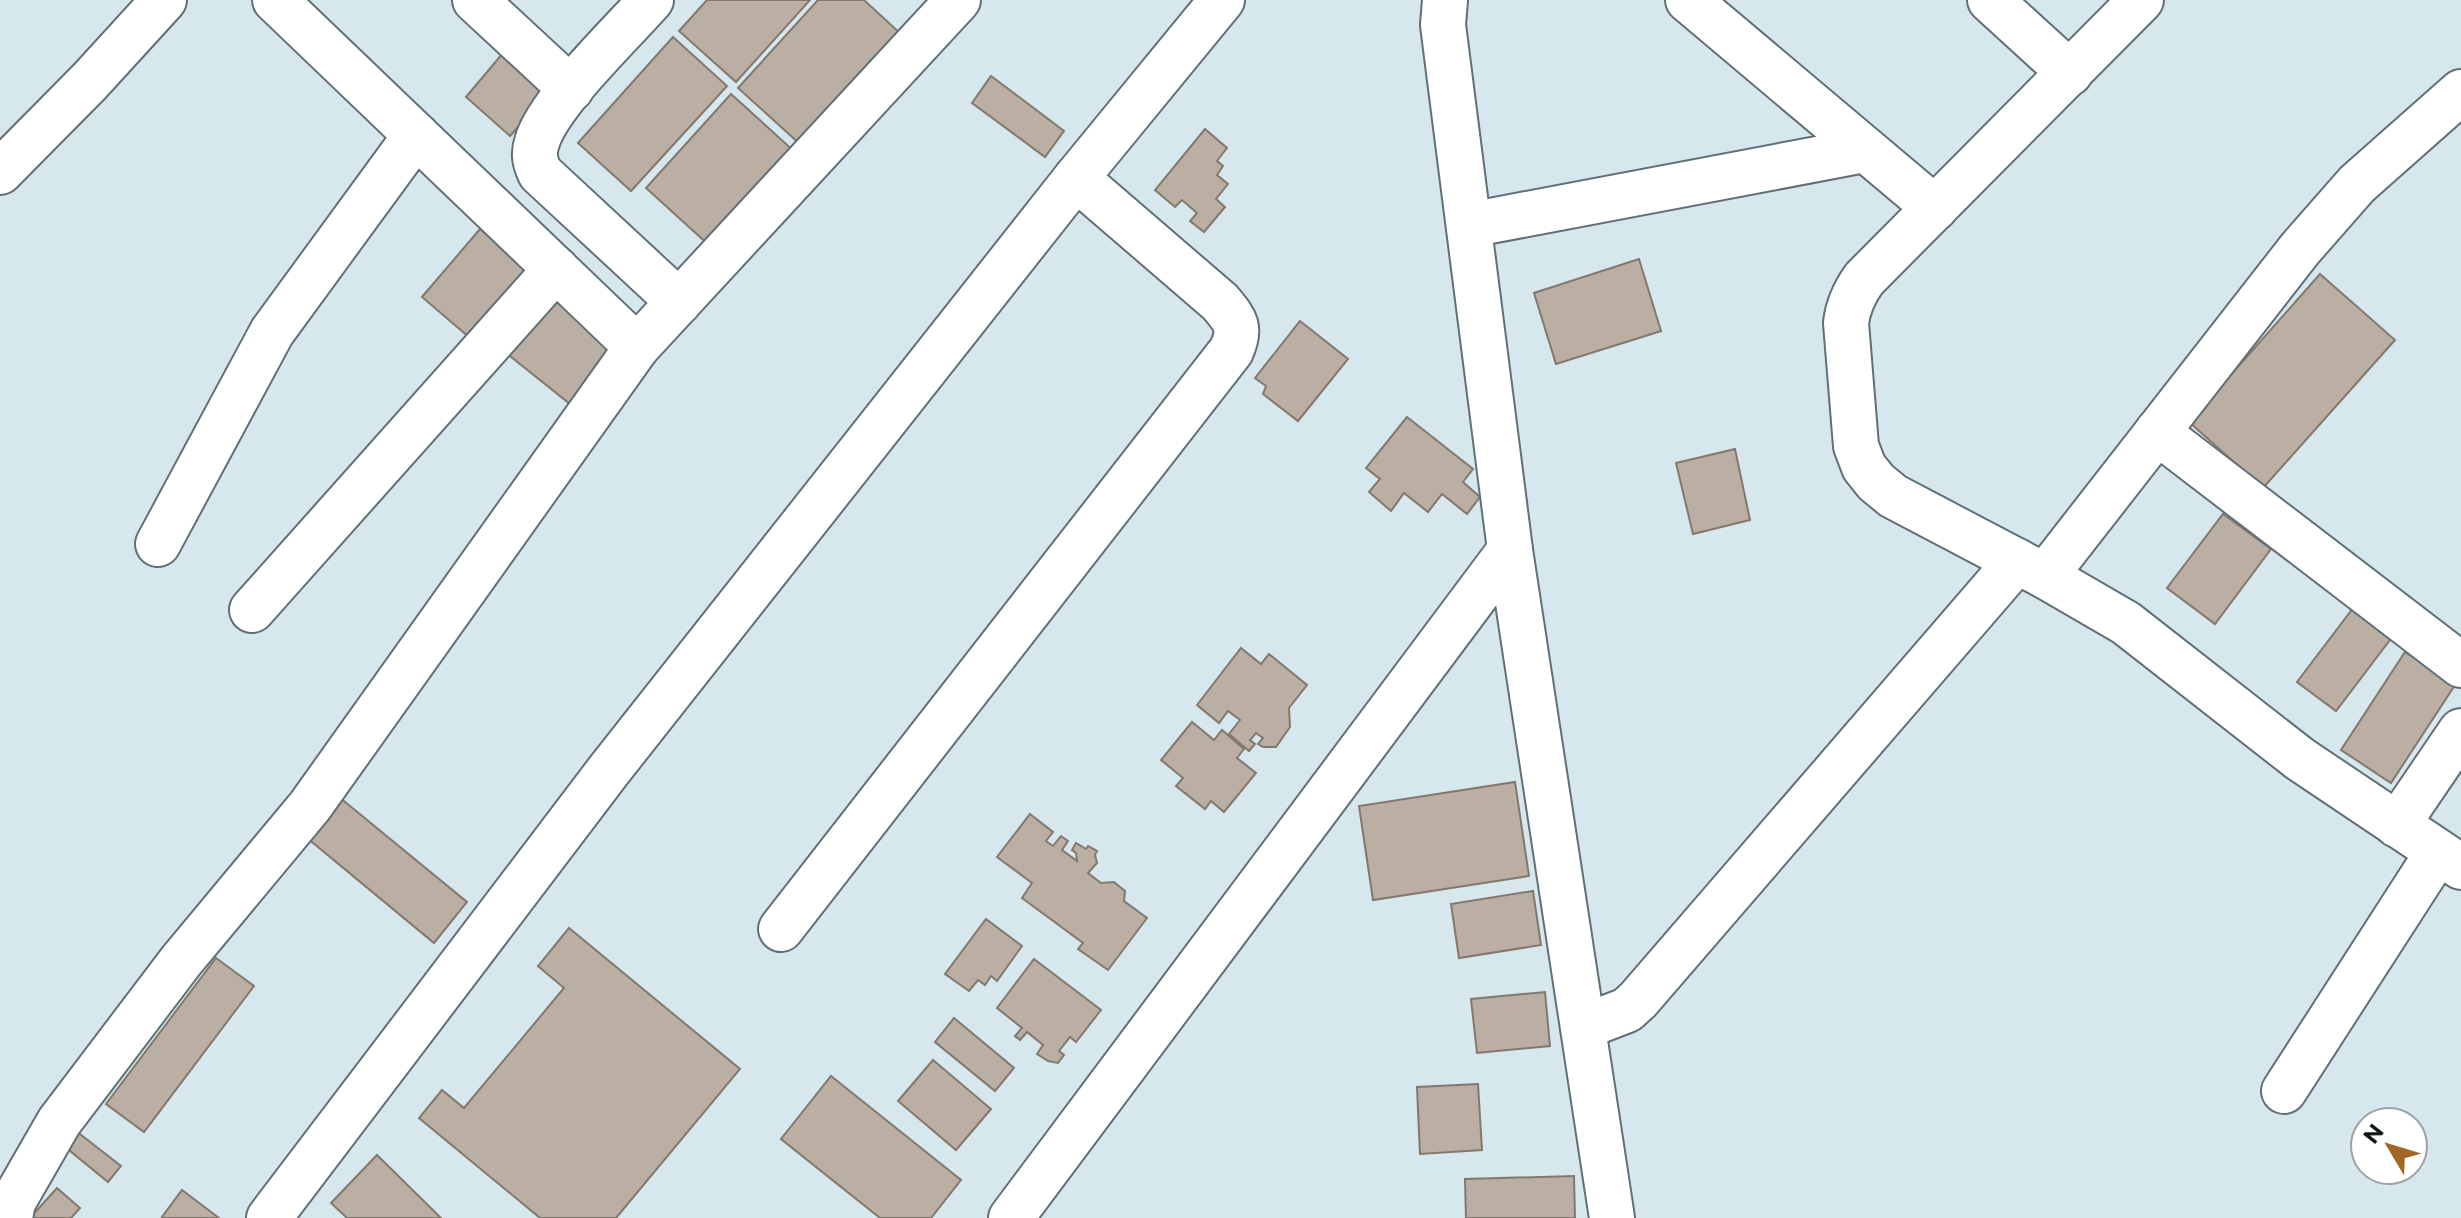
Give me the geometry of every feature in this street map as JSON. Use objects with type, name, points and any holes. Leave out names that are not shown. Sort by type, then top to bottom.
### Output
[{"type":"street","points":[[0,172],[164,0]]},
{"type":"street","points":[[275,0],[637,347]]},
{"type":"street","points":[[475,0],[571,89]]},
{"type":"street","points":[[651,0],[571,89],[550,117],[537,141],[534,161],[540,173],[679,302]]},
{"type":"street","points":[[5,1218],[59,1122],[181,961],[310,806],[637,347],[958,0]]},
{"type":"street","points":[[269,1218],[609,770],[1076,178],[1222,0]]},
{"type":"street","points":[[1445,0],[1443,25],[1510,550],[1612,1218]]},
{"type":"street","points":[[1688,0],[1935,208]]},
{"type":"street","points":[[1990,0],[2070,73]]},
{"type":"street","points":[[2141,0],[1864,279],[1848,307],[1846,323],[1856,446],[1864,467],[1893,496],[2126,623],[2300,759],[2450,860],[2284,1091]]},
{"type":"street","points":[[1583,1027],[1627,1010],[1638,1000],[2157,432],[2300,249],[2349,193],[2461,92]]},
{"type":"street","points":[[158,544],[272,332],[416,135]]},
{"type":"street","points":[[1469,225],[1865,150]]},
{"type":"street","points":[[781,929],[1231,351],[1237,338],[1237,327],[1220,302],[1076,178]]},
{"type":"street","points":[[252,610],[556,269]]},
{"type":"street","points":[[2157,432],[2461,665]]},
{"type":"street","points":[[1011,1218],[1510,550]]},
{"type":"street","points":[[2397,825],[2461,731]]},
{"type":"building","points":[[707,0],[810,0],[736,82],[679,31]]},
{"type":"building","points":[[818,0],[864,0],[902,35],[801,145],[738,88]]},
{"type":"building","points":[[673,37],[727,86],[631,191],[578,143]]},
{"type":"building","points":[[508,47],[554,87],[510,136],[466,97]]},
{"type":"building","points":[[991,76],[1064,131],[1045,157],[972,103]]},
{"type":"building","points":[[731,94],[796,153],[711,247],[646,188]]},
{"type":"building","points":[[1205,129],[1227,148],[1217,161],[1223,166],[1217,175],[1228,184],[1216,199],[1225,207],[1204,232],[1190,221],[1197,213],[1182,200],[1175,207],[1155,190]]},
{"type":"building","points":[[480,229],[534,275],[477,344],[422,297]]},
{"type":"building","points":[[1639,259],[1661,331],[1556,364],[1534,293]]},
{"type":"building","points":[[2320,274],[2395,340],[2263,488],[2189,422]]},
{"type":"building","points":[[556,289],[625,343],[575,408],[506,353]]},
{"type":"building","points":[[1300,321],[1348,359],[1298,421],[1263,394],[1266,386],[1255,378]]},
{"type":"building","points":[[1407,417],[1473,469],[1463,482],[1480,497],[1467,514],[1442,494],[1428,512],[1404,493],[1391,511],[1369,492],[1380,479],[1366,468]]},
{"type":"building","points":[[1735,449],[1750,520],[1693,534],[1676,463]]},
{"type":"building","points":[[2223,514],[2271,549],[2215,624],[2167,588]]},
{"type":"building","points":[[2360,599],[2399,628],[2336,711],[2297,682]]},
{"type":"building","points":[[1241,648],[1261,664],[1269,654],[1307,685],[1289,708],[1290,727],[1276,747],[1258,744],[1263,738],[1256,733],[1250,740],[1255,744],[1249,751],[1229,734],[1240,720],[1228,711],[1219,723],[1197,705]]},
{"type":"building","points":[[2405,652],[2455,685],[2391,783],[2341,750]]},
{"type":"building","points":[[1192,722],[1214,740],[1222,730],[1244,749],[1237,758],[1256,773],[1224,812],[1211,801],[1205,809],[1176,786],[1183,778],[1161,760]]},
{"type":"building","points":[[1515,782],[1529,876],[1373,900],[1359,806]]},
{"type":"building","points":[[339,797],[467,902],[434,943],[306,837]]},
{"type":"building","points":[[1030,814],[1053,832],[1046,841],[1053,846],[1061,836],[1068,841],[1062,850],[1077,861],[1076,853],[1072,850],[1076,843],[1097,851],[1097,863],[1088,873],[1101,883],[1114,882],[1125,891],[1124,901],[1147,918],[1108,970],[1078,949],[1083,943],[1022,898],[1032,883],[997,857]]},
{"type":"building","points":[[1533,891],[1541,945],[1459,958],[1451,904]]},
{"type":"building","points":[[986,919],[1022,946],[997,981],[991,976],[985,985],[978,980],[969,991],[945,974]]},
{"type":"building","points":[[569,928],[740,1069],[616,1218],[540,1218],[419,1118],[442,1090],[464,1108],[564,988],[538,966]]},
{"type":"building","points":[[216,958],[254,986],[144,1132],[106,1104]]},
{"type":"building","points":[[1034,959],[1101,1010],[1076,1042],[1070,1037],[1059,1051],[1064,1055],[1058,1063],[1037,1054],[1043,1045],[1027,1032],[1020,1040],[1015,1036],[1022,1028],[997,1008]]},
{"type":"building","points":[[1545,992],[1550,1046],[1477,1053],[1471,999]]},
{"type":"building","points":[[954,1018],[1014,1068],[995,1091],[935,1042]]},
{"type":"building","points":[[933,1060],[991,1109],[956,1150],[898,1101]]},
{"type":"building","points":[[831,1076],[961,1180],[931,1218],[880,1218],[781,1139]]},
{"type":"building","points":[[1478,1084],[1482,1150],[1420,1154],[1417,1087]]},
{"type":"building","points":[[76,1131],[121,1166],[108,1182],[64,1146]]},
{"type":"building","points":[[377,1155],[441,1218],[347,1218],[331,1203]]},
{"type":"building","points":[[1574,1176],[1575,1218],[1466,1218],[1465,1179]]},
{"type":"building","points":[[57,1188],[80,1208],[71,1218],[30,1218]]},
{"type":"building","points":[[182,1190],[219,1218],[163,1218]]}]
